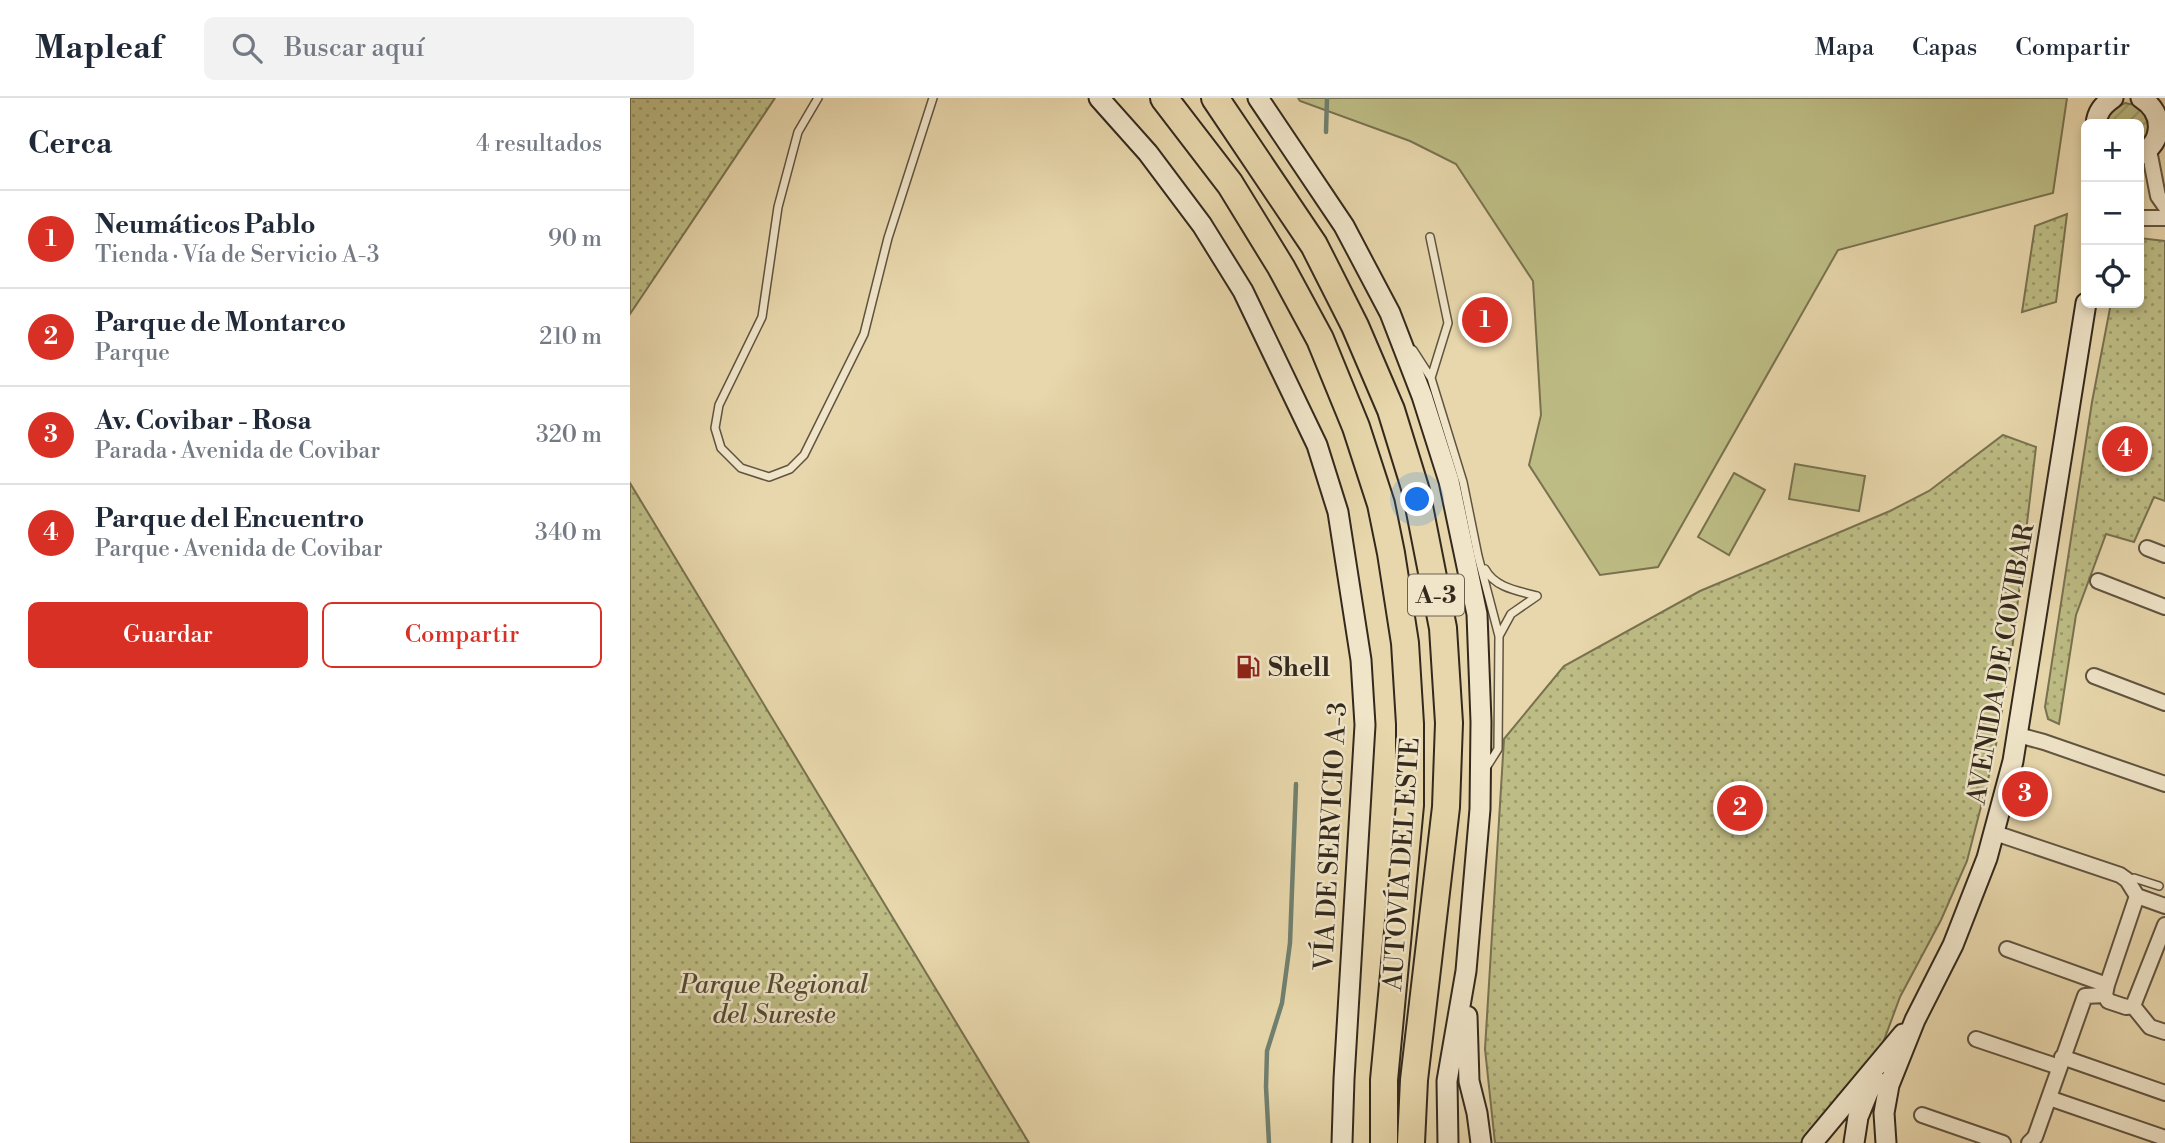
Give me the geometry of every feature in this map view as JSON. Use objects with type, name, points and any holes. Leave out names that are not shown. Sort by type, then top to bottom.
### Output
[{"type":"highway","points":[[1147,98],[1230,184]]},
{"type":"highway","name":"AUTOVÍA DEL ESTE","points":[[1164,98],[1230,184],[1281,267],[1320,339],[1356,427],[1377,491],[1393,565],[1405,643],[1410,724],[1410,805],[1384,1080],[1384,1143]]},
{"type":"highway","name":"AUTOVÍA DEL ESTE","points":[[1215,98],[1314,245],[1366,350],[1391,410],[1416,491],[1443,628],[1449,723],[1446,807],[1414,1080],[1411,1143]]},
{"type":"main road","name":"VÍA DE SERVICIO A-3","points":[[1099,98],[1147,153],[1202,225],[1243,290],[1317,445],[1338,512],[1361,660],[1365,725],[1343,1079],[1342,1143]]},
{"type":"main road","points":[[1258,98],[1344,226],[1390,313],[1422,396],[1450,481],[1477,614],[1481,722],[1480,808],[1466,971],[1447,1081],[1448,1143]]},
{"type":"main road","points":[[2097,119],[2099,111],[2109,100]]},
{"type":"main road","points":[[2144,152],[2162,130],[2153,103]]},
{"type":"main road","name":"AVENIDA DE COVIBAR","points":[[1886,1143],[1884,1114],[1889,1085],[1914,1020],[1952,945],[1995,833],[2018,735],[2085,308]]},
{"type":"main road","points":[[1466,971],[1469,1081],[1481,1143]]},
{"type":"main road","name":"AVENIDA DE COVIBAR","points":[[1812,1143],[1914,1020]]},
{"type":"main road","points":[[1854,1143],[1858,1117],[1883,1058]]},
{"type":"street","points":[[2144,152],[2158,196],[2165,206]]},
{"type":"street","points":[[2144,218],[2165,218]]},
{"type":"street","points":[[2147,548],[2165,555]]},
{"type":"street","points":[[2098,581],[2165,607]]},
{"type":"street","points":[[2094,676],[2165,703]]},
{"type":"street","points":[[2018,735],[2163,779]]},
{"type":"street","points":[[1995,833],[2120,875],[2127,880],[2137,896],[2165,905]]},
{"type":"street","points":[[2137,896],[2106,990],[2109,1001],[2126,1007],[2133,1006],[2165,925]]},
{"type":"street","points":[[2007,949],[2106,990]]},
{"type":"street","points":[[2032,1140],[2085,996],[2106,990]]},
{"type":"street","points":[[2133,1006],[2150,1027],[2165,1032]]},
{"type":"street","points":[[1976,1039],[2165,1093]]},
{"type":"street","points":[[2049,1098],[2165,1139]]},
{"type":"street","points":[[1922,1115],[2003,1143]]},
{"type":"lane","points":[[818,98],[799,132],[778,207],[762,317],[719,405],[715,428],[720,448],[741,468],[769,477],[790,469],[804,455],[864,334],[888,238],[933,98]]},
{"type":"lane","points":[[1430,237],[1448,323],[1430,378]]},
{"type":"lane","points":[[1390,313],[1430,378],[1463,482],[1478,556],[1499,636],[1498,749],[1481,777]]},
{"type":"lane","points":[[1478,556],[1488,575],[1508,589],[1537,596],[1511,614],[1499,636]]},
{"type":"lane","points":[[2127,880],[2134,878],[2159,886]]},
{"type":"green space","points":[[630,98],[775,98],[630,314]]},
{"type":"green space","points":[[1298,98],[2067,98],[2053,193],[1838,250],[1658,567],[1600,575],[1529,465],[1541,415],[1533,281],[1456,164],[1410,141]]},
{"type":"green space","points":[[2125,103],[2140,106],[2150,118],[2150,134],[2144,141],[2144,119],[2108,119],[2111,110]]},
{"type":"green space","points":[[2067,214],[2056,302],[2022,312],[2035,226]]},
{"type":"green space","points":[[2144,239],[2165,241],[2165,501],[2154,497],[2134,542],[2106,534],[2076,615],[2059,724],[2048,719],[2045,707],[2092,402],[2110,308],[2144,308]]},
{"type":"green space","points":[[2003,435],[2036,447],[2011,659],[1994,756],[1967,861],[1941,920],[1900,997],[1880,1051],[1801,1143],[1495,1143],[1485,1049],[1504,739],[1564,666],[1700,591],[1890,511],[1929,491]]},
{"type":"green space","points":[[1795,464],[1865,476],[1859,511],[1789,499]]},
{"type":"green space","points":[[1734,473],[1765,490],[1729,555],[1698,537]]},
{"type":"green space","name":"Parque Regional del Sureste","points":[[630,483],[1029,1143],[630,1143]]},
{"type":"waterway","points":[[1326,132],[1327,98]]},
{"type":"waterway","points":[[1269,1143],[1267,1051],[1282,1003],[1290,943],[1296,784]]},
{"type":"place","name":"Neumáticos Pablo","points":[[1485,320]]},
{"type":"place","name":"Parque del Encuentro","points":[[2125,449]]},
{"type":"place","name":"Shell","points":[[1248,667]]},
{"type":"place","name":"Av. Covibar - Rosa","points":[[2025,794]]},
{"type":"place","name":"Parque de Montarco","points":[[1740,808]]}]
